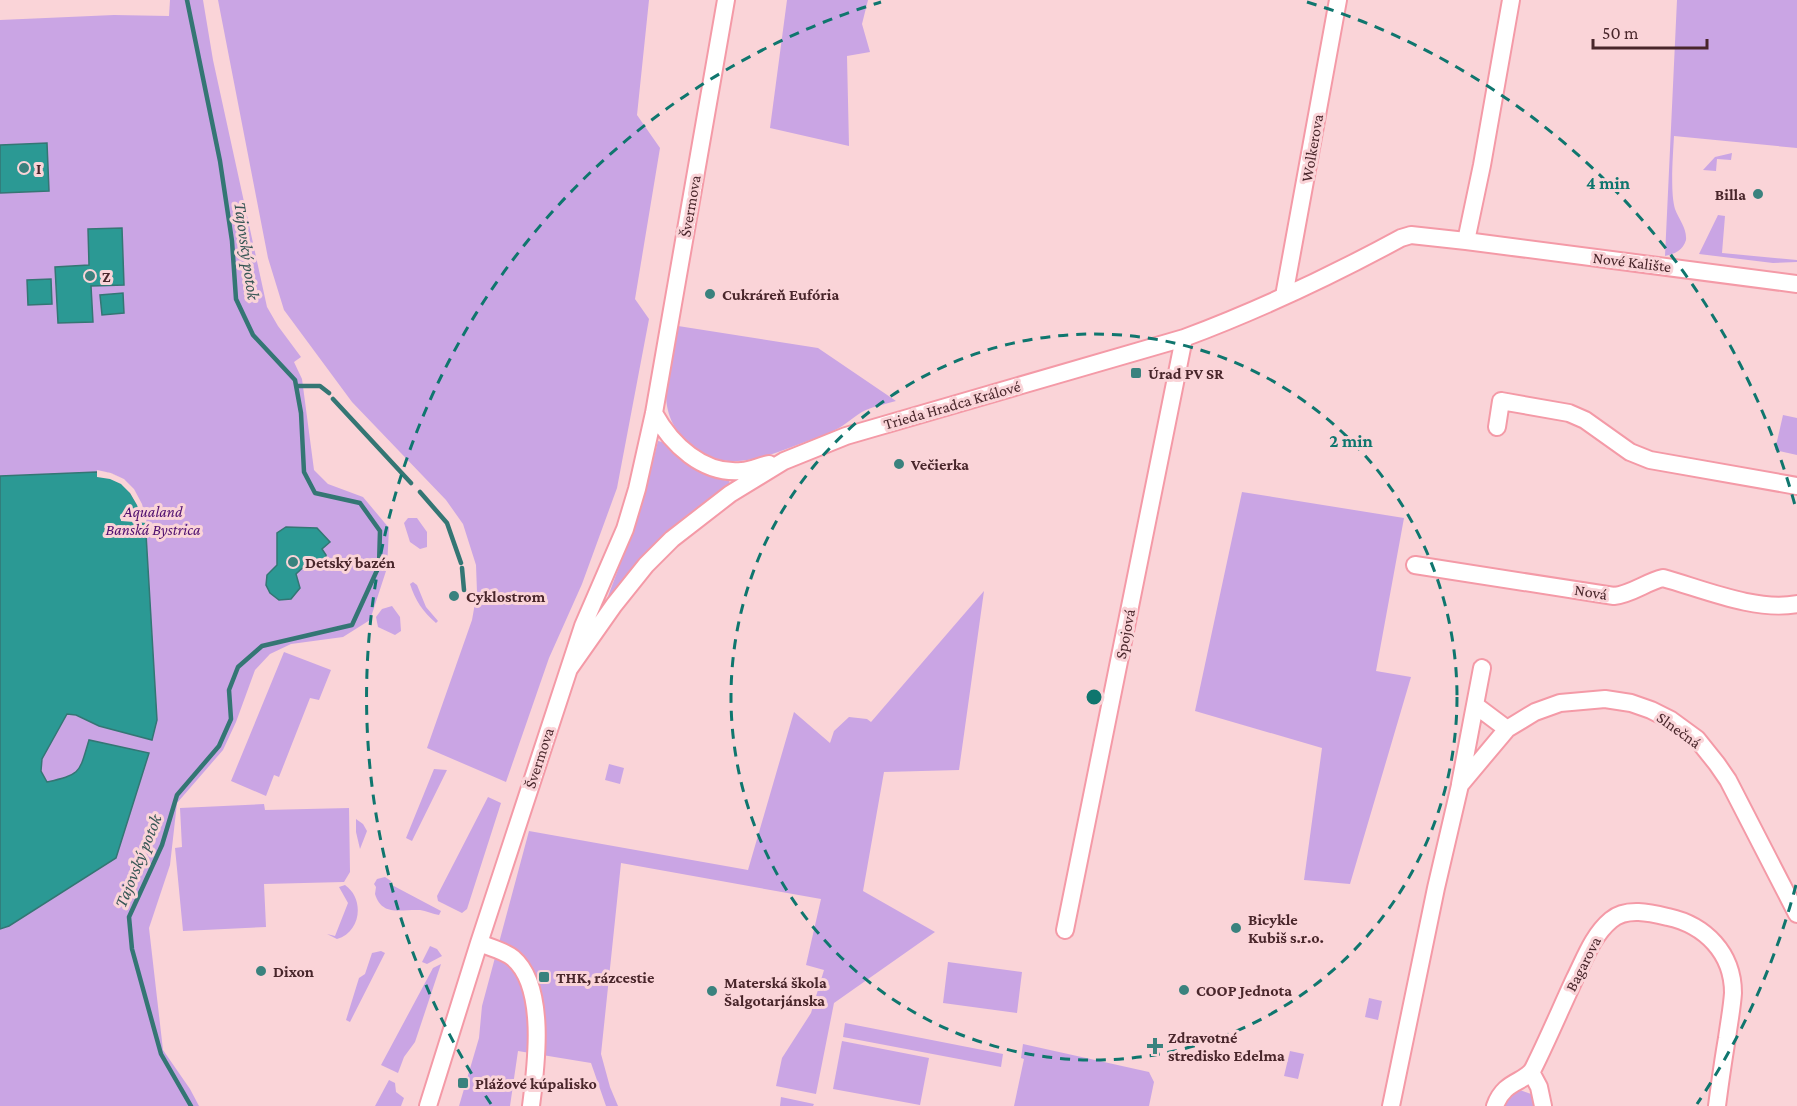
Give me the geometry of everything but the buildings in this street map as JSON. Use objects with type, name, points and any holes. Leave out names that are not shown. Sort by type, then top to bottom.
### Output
[{"type":"street","name":"Švermova","points":[[428,1106],[583,626],[625,529],[637,489],[654,413],[726,0]]},
{"type":"street","name":"Wolkerova","points":[[1284,296],[1338,0]]},
{"type":"street","points":[[1466,241],[1511,0]]},
{"type":"street","name":"Nové Kalište","points":[[1401,238],[1411,235],[1466,241],[1797,284]]},
{"type":"street","name":"Trieda Hradca Králové","points":[[569,669],[646,565],[672,539],[730,494],[784,460],[846,436],[1184,338],[1336,273],[1401,238]]},
{"type":"street","name":"Spojová","points":[[1065,930],[1184,338]]},
{"type":"street","points":[[1497,427],[1501,401],[1549,408],[1585,420],[1624,448],[1650,460],[1797,486]]},
{"type":"street","points":[[654,413],[664,430],[677,445],[694,458],[716,469],[741,471],[784,460]]},
{"type":"street","name":"Nová","points":[[1415,565],[1614,596],[1624,594],[1652,580],[1663,578],[1761,606],[1780,607],[1797,604]]},
{"type":"street","name":"Slnečná","points":[[1391,1106],[1436,888],[1460,785],[1482,668]]},
{"type":"street","name":"Slnečná","points":[[1460,785],[1507,729],[1534,712],[1560,703],[1605,699],[1652,710],[1671,720],[1697,739],[1717,764],[1797,914]]},
{"type":"street","points":[[1475,705],[1507,729]]},
{"type":"street","name":"Bagarova","points":[[1531,1072],[1588,950],[1601,929],[1613,918],[1628,913],[1645,912],[1681,920],[1696,926],[1709,936],[1725,958],[1730,971],[1733,995],[1717,1106]]},
{"type":"street","points":[[479,944],[513,957],[524,972],[531,990],[536,1012],[538,1050],[531,1106]]},
{"type":"street","points":[[1495,1106],[1498,1097],[1507,1087],[1531,1072],[1539,1088],[1543,1106]]},
{"type":"green space","name":"Aqualand Banská Bystrica","points":[[170,0],[203,0],[213,60],[267,307],[301,357],[294,362],[302,379],[314,470],[328,484],[363,497],[389,528],[387,568],[370,620],[343,637],[291,644],[270,654],[255,670],[223,750],[177,803],[170,865],[149,928],[163,1050],[199,1106],[0,1106],[0,20],[114,15],[169,16]]},
{"type":"green space","points":[[218,0],[649,0],[637,115],[660,148],[635,299],[649,319],[617,488],[582,584],[549,658],[506,782],[427,748],[472,620],[477,592],[476,565],[463,524],[446,500],[352,402],[284,310],[268,258]]},
{"type":"green space","points":[[787,0],[868,0],[862,24],[870,52],[847,56],[849,146],[770,128]]},
{"type":"green space","points":[[1677,0],[1797,0],[1797,148],[1674,136],[1673,202],[1686,240],[1678,251],[1665,256]]},
{"type":"green space","points":[[1732,153],[1731,160],[1717,159],[1716,171],[1703,170],[1715,157]]},
{"type":"green space","points":[[1718,215],[1725,216],[1722,253],[1797,260],[1797,262],[1773,263],[1699,254]]},
{"type":"green space","points":[[678,326],[818,348],[896,401],[866,410],[839,428],[770,455],[742,461],[716,459],[690,445],[678,432],[670,418],[666,389]]},
{"type":"green space","points":[[1783,415],[1797,418],[1797,455],[1775,450]]},
{"type":"green space","points":[[658,441],[692,467],[710,476],[729,481],[730,484],[690,513],[664,536],[607,599],[640,511]]},
{"type":"green space","points":[[1242,492],[1404,518],[1376,671],[1411,677],[1350,884],[1304,880],[1322,748],[1195,711]]},
{"type":"green space","points":[[408,518],[417,518],[427,532],[427,547],[420,549],[410,542],[404,523]]},
{"type":"green space","points":[[413,582],[417,585],[426,607],[438,621],[436,623],[417,600],[410,584]]},
{"type":"green space","points":[[984,591],[959,770],[884,772],[863,891],[935,932],[834,1003],[816,1094],[776,1086],[782,1058],[811,1013],[824,970],[806,965],[821,899],[621,863],[601,1054],[618,1106],[606,1106],[591,1063],[518,1051],[510,1106],[459,1106],[479,1038],[482,1006],[529,831],[748,870],[794,712],[830,743],[834,731],[849,717],[867,719],[871,722]]},
{"type":"green space","points":[[392,606],[400,617],[401,631],[395,635],[378,627],[376,617],[382,609]]},
{"type":"green space","points":[[284,652],[331,670],[319,700],[310,698],[279,777],[274,775],[266,796],[231,781]]},
{"type":"green space","points":[[609,764],[624,768],[620,784],[605,780]]},
{"type":"green space","points":[[434,769],[447,770],[412,841],[406,838]]},
{"type":"green space","points":[[488,797],[501,803],[467,909],[462,913],[438,901],[437,896]]},
{"type":"green space","points":[[264,804],[265,810],[349,808],[350,872],[344,882],[264,884],[266,927],[183,931],[175,848],[182,847],[180,808]]},
{"type":"green space","points":[[356,819],[367,831],[360,849],[356,832]]},
{"type":"green space","points":[[385,877],[391,881],[390,884],[441,911],[439,915],[420,910],[393,910],[382,906],[375,894],[374,884],[377,879]]},
{"type":"green space","points":[[345,885],[356,898],[358,915],[351,930],[337,939],[327,934],[335,936],[348,903],[339,887]]},
{"type":"green space","points":[[430,946],[437,949],[442,956],[427,964],[422,962]]},
{"type":"green space","points":[[381,951],[385,953],[350,1022],[346,1020],[359,978],[365,974],[372,953]]},
{"type":"green space","points":[[948,962],[1022,972],[1017,1013],[943,1003]]},
{"type":"green space","points":[[441,964],[415,1042],[404,1057],[398,1073],[381,1065],[433,968]]},
{"type":"green space","points":[[1369,998],[1382,1001],[1378,1020],[1365,1017]]},
{"type":"green space","points":[[845,1023],[1003,1054],[1001,1067],[843,1037]]},
{"type":"green space","points":[[842,1041],[929,1058],[920,1105],[833,1089]]},
{"type":"green space","points":[[1023,1044],[1149,1072],[1154,1082],[1149,1106],[1014,1106],[1024,1059],[1021,1058]]},
{"type":"green space","points":[[1290,1051],[1304,1054],[1298,1079],[1284,1076]]},
{"type":"green space","points":[[389,1080],[395,1083],[396,1092],[404,1098],[401,1106],[375,1106]]},
{"type":"green space","points":[[1520,1090],[1531,1094],[1538,1106],[1503,1106],[1509,1096]]},
{"type":"green space","points":[[781,1097],[814,1104],[813,1106],[780,1106]]},
{"type":"water","name":"I","points":[[47,143],[49,191],[0,193],[0,145]]},
{"type":"water","name":"Z","points":[[122,228],[124,285],[91,286],[93,322],[58,323],[55,267],[89,265],[88,229]]},
{"type":"water","points":[[51,279],[52,304],[28,305],[27,280]]},
{"type":"water","points":[[123,293],[124,313],[102,315],[100,295]]},
{"type":"water","points":[[97,472],[110,474],[123,480],[145,517],[157,720],[152,740],[99,726],[76,715],[67,714],[42,759],[41,771],[47,782],[67,777],[81,766],[89,740],[149,753],[116,858],[9,926],[0,929],[0,476]]},
{"type":"water","name":"Detský bazén","points":[[286,527],[317,528],[330,542],[322,549],[326,555],[326,564],[317,566],[310,561],[296,574],[300,588],[291,599],[279,600],[270,593],[266,585],[267,575],[277,565],[277,533]]},
{"type":"pier","points":[[97,470],[124,479],[134,489],[142,504],[147,523],[121,521],[121,516],[141,517],[137,505],[121,484],[97,477]]},
{"type":"waterway","name":"Tajovský potok","points":[[187,0],[220,161],[232,241],[236,299],[253,335],[295,380],[301,413],[304,472],[315,493],[360,503],[380,531],[379,566],[352,625],[262,646],[238,667],[229,690],[231,719],[219,746],[177,795],[162,845],[129,917],[132,949],[161,1054],[191,1106]]},
{"type":"waterway","points":[[296,386],[320,386],[329,393]]},
{"type":"waterway","points":[[333,399],[411,483]]},
{"type":"waterway","points":[[420,492],[447,523],[461,563]]},
{"type":"waterway","points":[[462,568],[464,590]]},
{"type":"place","name":"I","points":[[24,168]]},
{"type":"place","name":"Billa","points":[[1758,194]]},
{"type":"place","name":"Z","points":[[90,276]]},
{"type":"place","name":"Cukráreň Eufória","points":[[710,294]]},
{"type":"place","name":"Úrad PV SR","points":[[1136,373]]},
{"type":"place","name":"Večierka","points":[[899,464]]},
{"type":"place","name":"Detský bazén","points":[[293,562]]},
{"type":"place","name":"Cyklostrom","points":[[454,596]]},
{"type":"place","name":"Bicykle Kubiš s.r.o.","points":[[1236,928]]},
{"type":"place","name":"Dixon","points":[[261,971]]},
{"type":"place","name":"THK, rázcestie","points":[[544,977]]},
{"type":"place","name":"COOP Jednota","points":[[1184,990]]},
{"type":"place","name":"Materská škola Šalgotarjánska","points":[[712,991]]},
{"type":"place","name":"Zdravotné stredisko Edelma","points":[[1155,1046]]},
{"type":"place","name":"Plážové kúpalisko","points":[[463,1083]]}]
